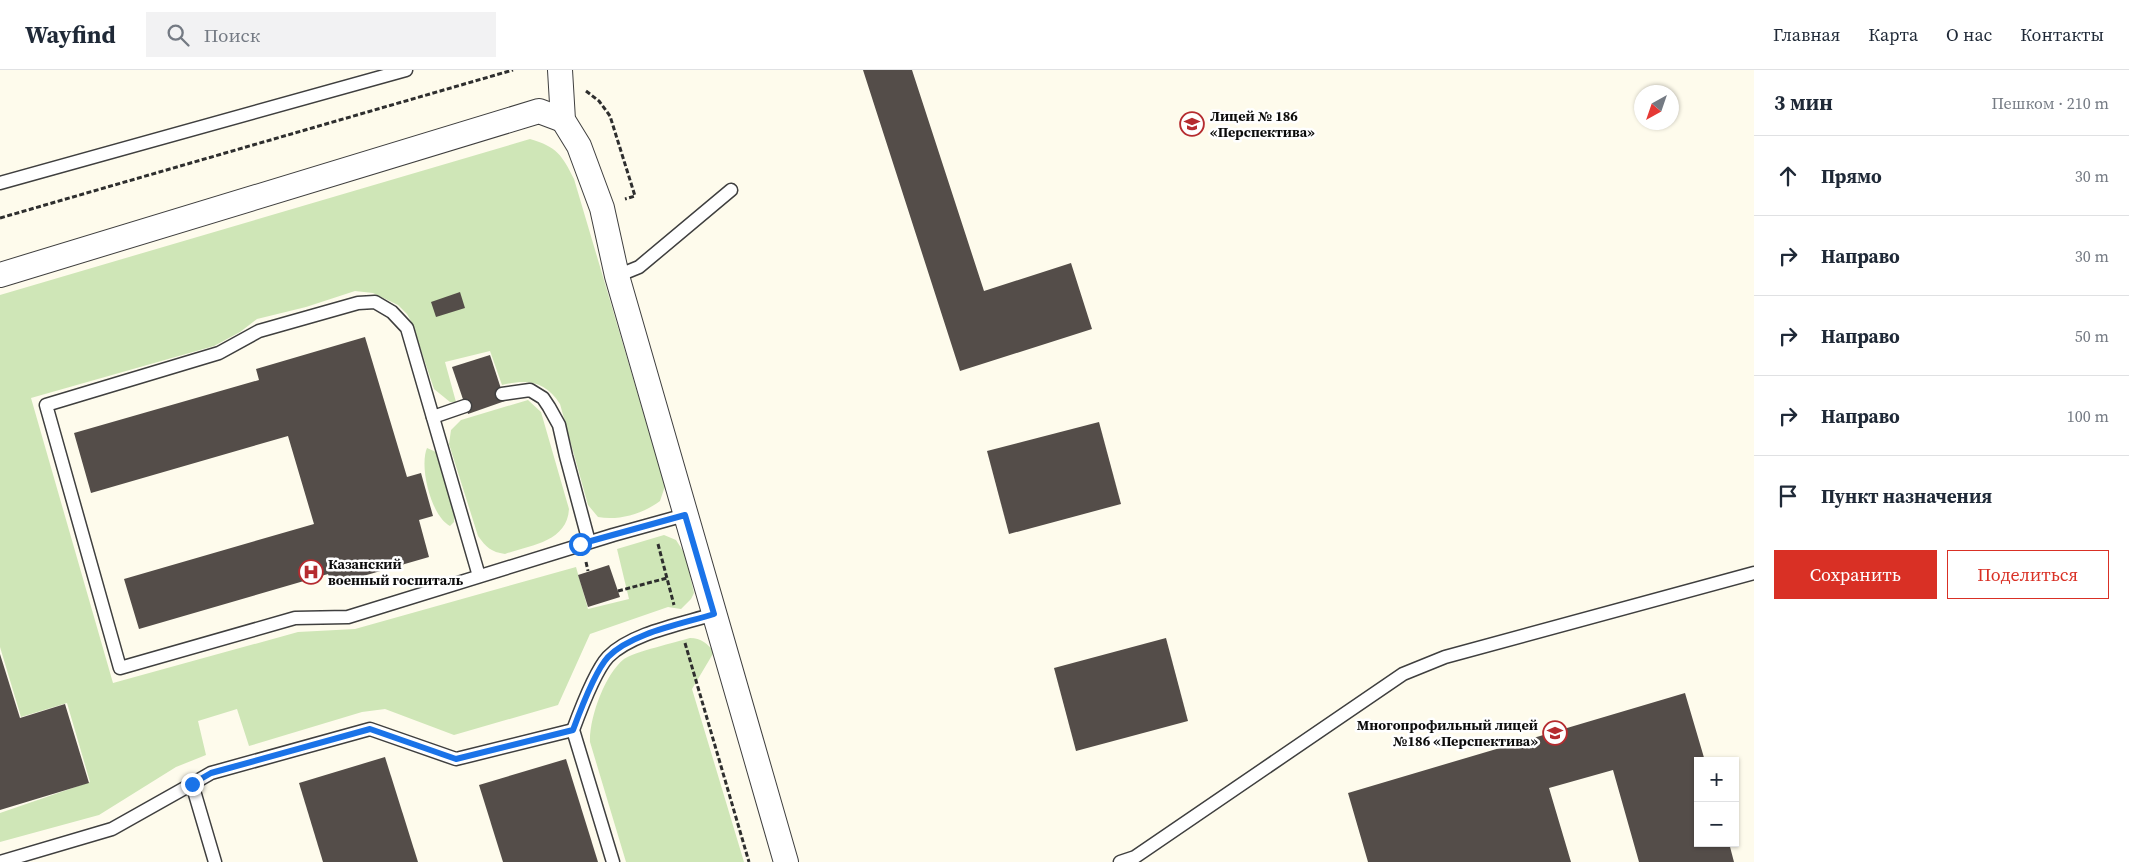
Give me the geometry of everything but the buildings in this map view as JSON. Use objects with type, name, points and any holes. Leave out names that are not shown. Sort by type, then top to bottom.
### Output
[{"type":"street","points":[[561,73],[563,120],[579,146],[602,208],[617,276],[786,862]]},
{"type":"street","points":[[0,275],[539,111],[563,120]]},
{"type":"lane","points":[[0,183],[406,70]]},
{"type":"lane","points":[[617,276],[639,267],[731,190]]},
{"type":"lane","points":[[479,576],[407,328],[392,312],[375,302],[358,303],[259,330],[219,353],[46,405],[120,668],[295,618],[348,617],[589,542],[685,515]]},
{"type":"lane","points":[[502,394],[530,390],[544,398],[550,407],[559,425],[589,542]]},
{"type":"lane","points":[[433,417],[465,406]]},
{"type":"lane","points":[[1120,862],[1135,857],[1404,674],[1444,657],[1754,573]]},
{"type":"lane","points":[[613,862],[573,730],[607,658],[630,641],[714,614]]},
{"type":"lane","points":[[0,862],[112,829],[211,773],[370,729],[456,759],[573,730]]},
{"type":"lane","points":[[192,784],[215,862]]},
{"type":"path","points":[[0,218],[513,70]]},
{"type":"path","points":[[561,73],[599,101],[610,116],[635,196]]},
{"type":"path","points":[[618,591],[667,578]]},
{"type":"green space","points":[[530,139],[547,145],[558,153],[574,179],[665,486],[660,501],[638,513],[614,518],[598,517],[588,505],[560,404],[548,390],[528,382],[502,385],[490,351],[445,362],[456,402],[450,402],[434,389],[412,323],[407,314],[398,305],[373,293],[355,291],[306,307],[257,319],[240,332],[214,346],[31,398],[113,683],[298,632],[355,629],[576,567],[588,609],[629,599],[617,549],[664,535],[676,540],[685,554],[694,593],[691,599],[681,609],[668,607],[590,634],[558,705],[454,735],[385,709],[362,712],[249,746],[237,709],[198,721],[206,755],[176,767],[99,815],[0,842],[0,813],[90,782],[67,703],[21,717],[0,647],[0,295]]},
{"type":"green space","points":[[528,400],[541,412],[569,509],[567,520],[562,529],[555,535],[536,545],[505,554],[489,548],[478,536],[449,444],[451,430],[461,420]]},
{"type":"green space","points":[[427,448],[436,452],[454,514],[454,522],[450,526],[443,521],[437,512],[428,490],[425,467]]},
{"type":"green space","points":[[690,638],[704,642],[714,652],[692,689],[744,862],[626,862],[590,742],[595,709],[611,675],[624,659],[646,650]]},
{"type":"place","name":"Лицей № 186 «Перспектива»","points":[[1192,124]]},
{"type":"place","name":"Казанский военный госпиталь","points":[[311,572]]},
{"type":"place","name":"Многопрофильный лицей №186 «Перспектива»","points":[[1555,733]]},
{"type":"route","points":[[192,784],[211,773],[370,729],[456,759],[573,730],[579,713],[607,658],[630,641],[714,614],[685,515],[580,544]]}]
